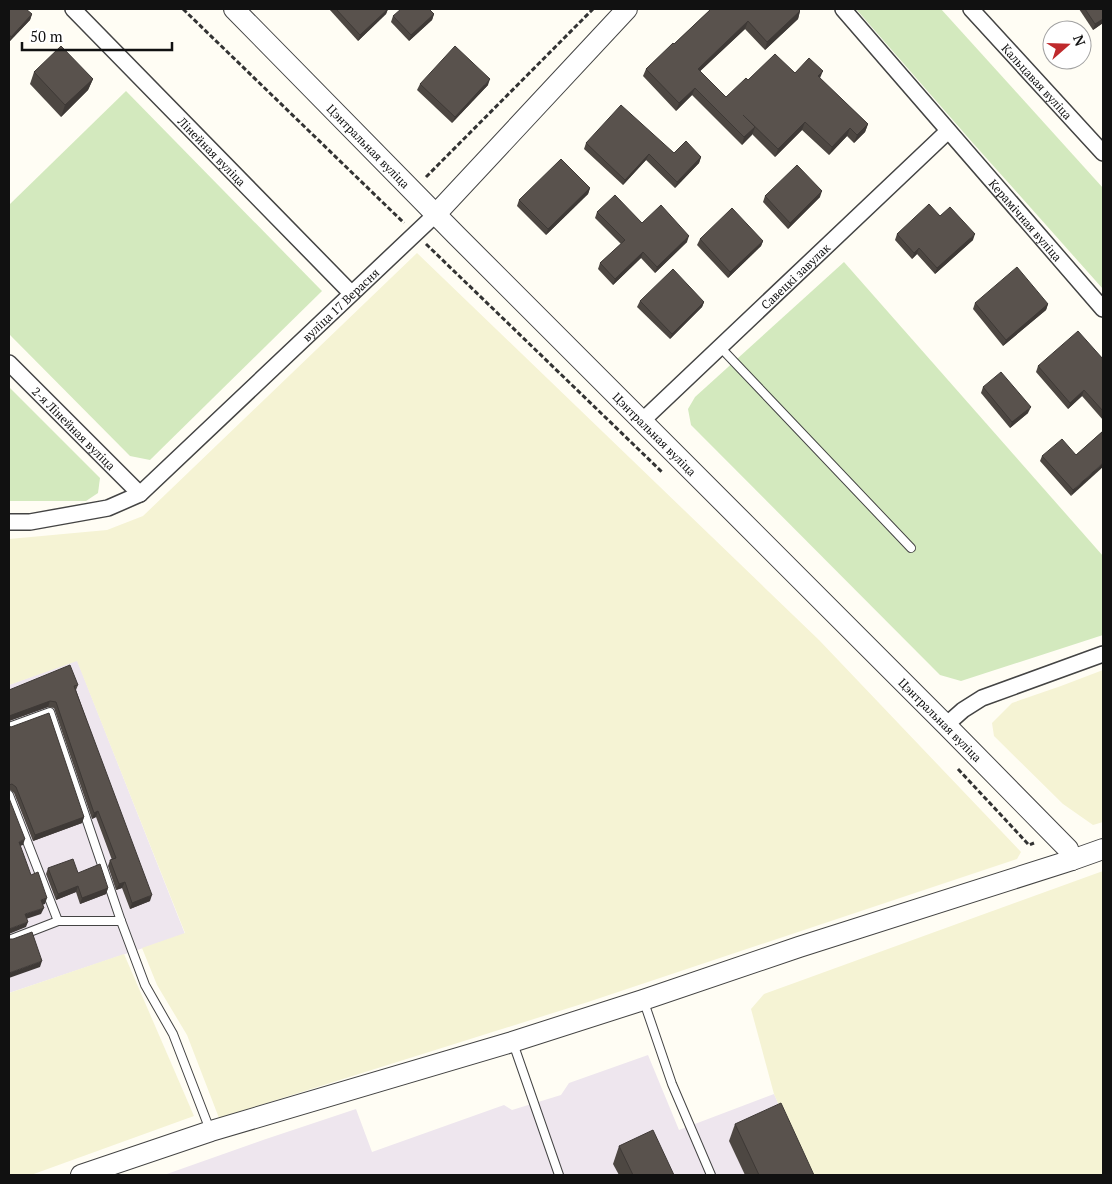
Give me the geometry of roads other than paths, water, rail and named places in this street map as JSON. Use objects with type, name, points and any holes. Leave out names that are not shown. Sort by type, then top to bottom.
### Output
[{"type":"street","name":"Лінейная вуліца","points":[[73,9],[351,294]]},
{"type":"street","name":"Цэнтральная вуліца","points":[[234,9],[1054,834],[1068,849],[1072,860]]},
{"type":"street","name":"вуліца 17 Верасня","points":[[9,522],[30,522],[108,508],[140,494],[436,214],[627,9]]},
{"type":"street","name":"Керамічная вуліца","points":[[842,9],[1103,309]]},
{"type":"street","name":"Кальцавая вуліца","points":[[971,9],[1103,153]]},
{"type":"street","name":"Савецкі завулак","points":[[642,421],[948,131]]},
{"type":"street","name":"2-я Лінейная вуліца","points":[[9,363],[140,494]]},
{"type":"street","points":[[946,725],[963,710],[982,698],[1103,654]]},
{"type":"street","points":[[81,1175],[211,1131],[512,1042],[1103,849]]},
{"type":"lane","points":[[720,347],[912,548]]},
{"type":"lane","points":[[9,727],[50,712],[145,985],[173,1034],[211,1131]]},
{"type":"lane","points":[[9,795],[58,921]]},
{"type":"lane","points":[[9,940],[58,921],[121,920]]},
{"type":"lane","points":[[643,1000],[672,1084],[711,1175]]},
{"type":"lane","points":[[512,1042],[559,1175]]}]
